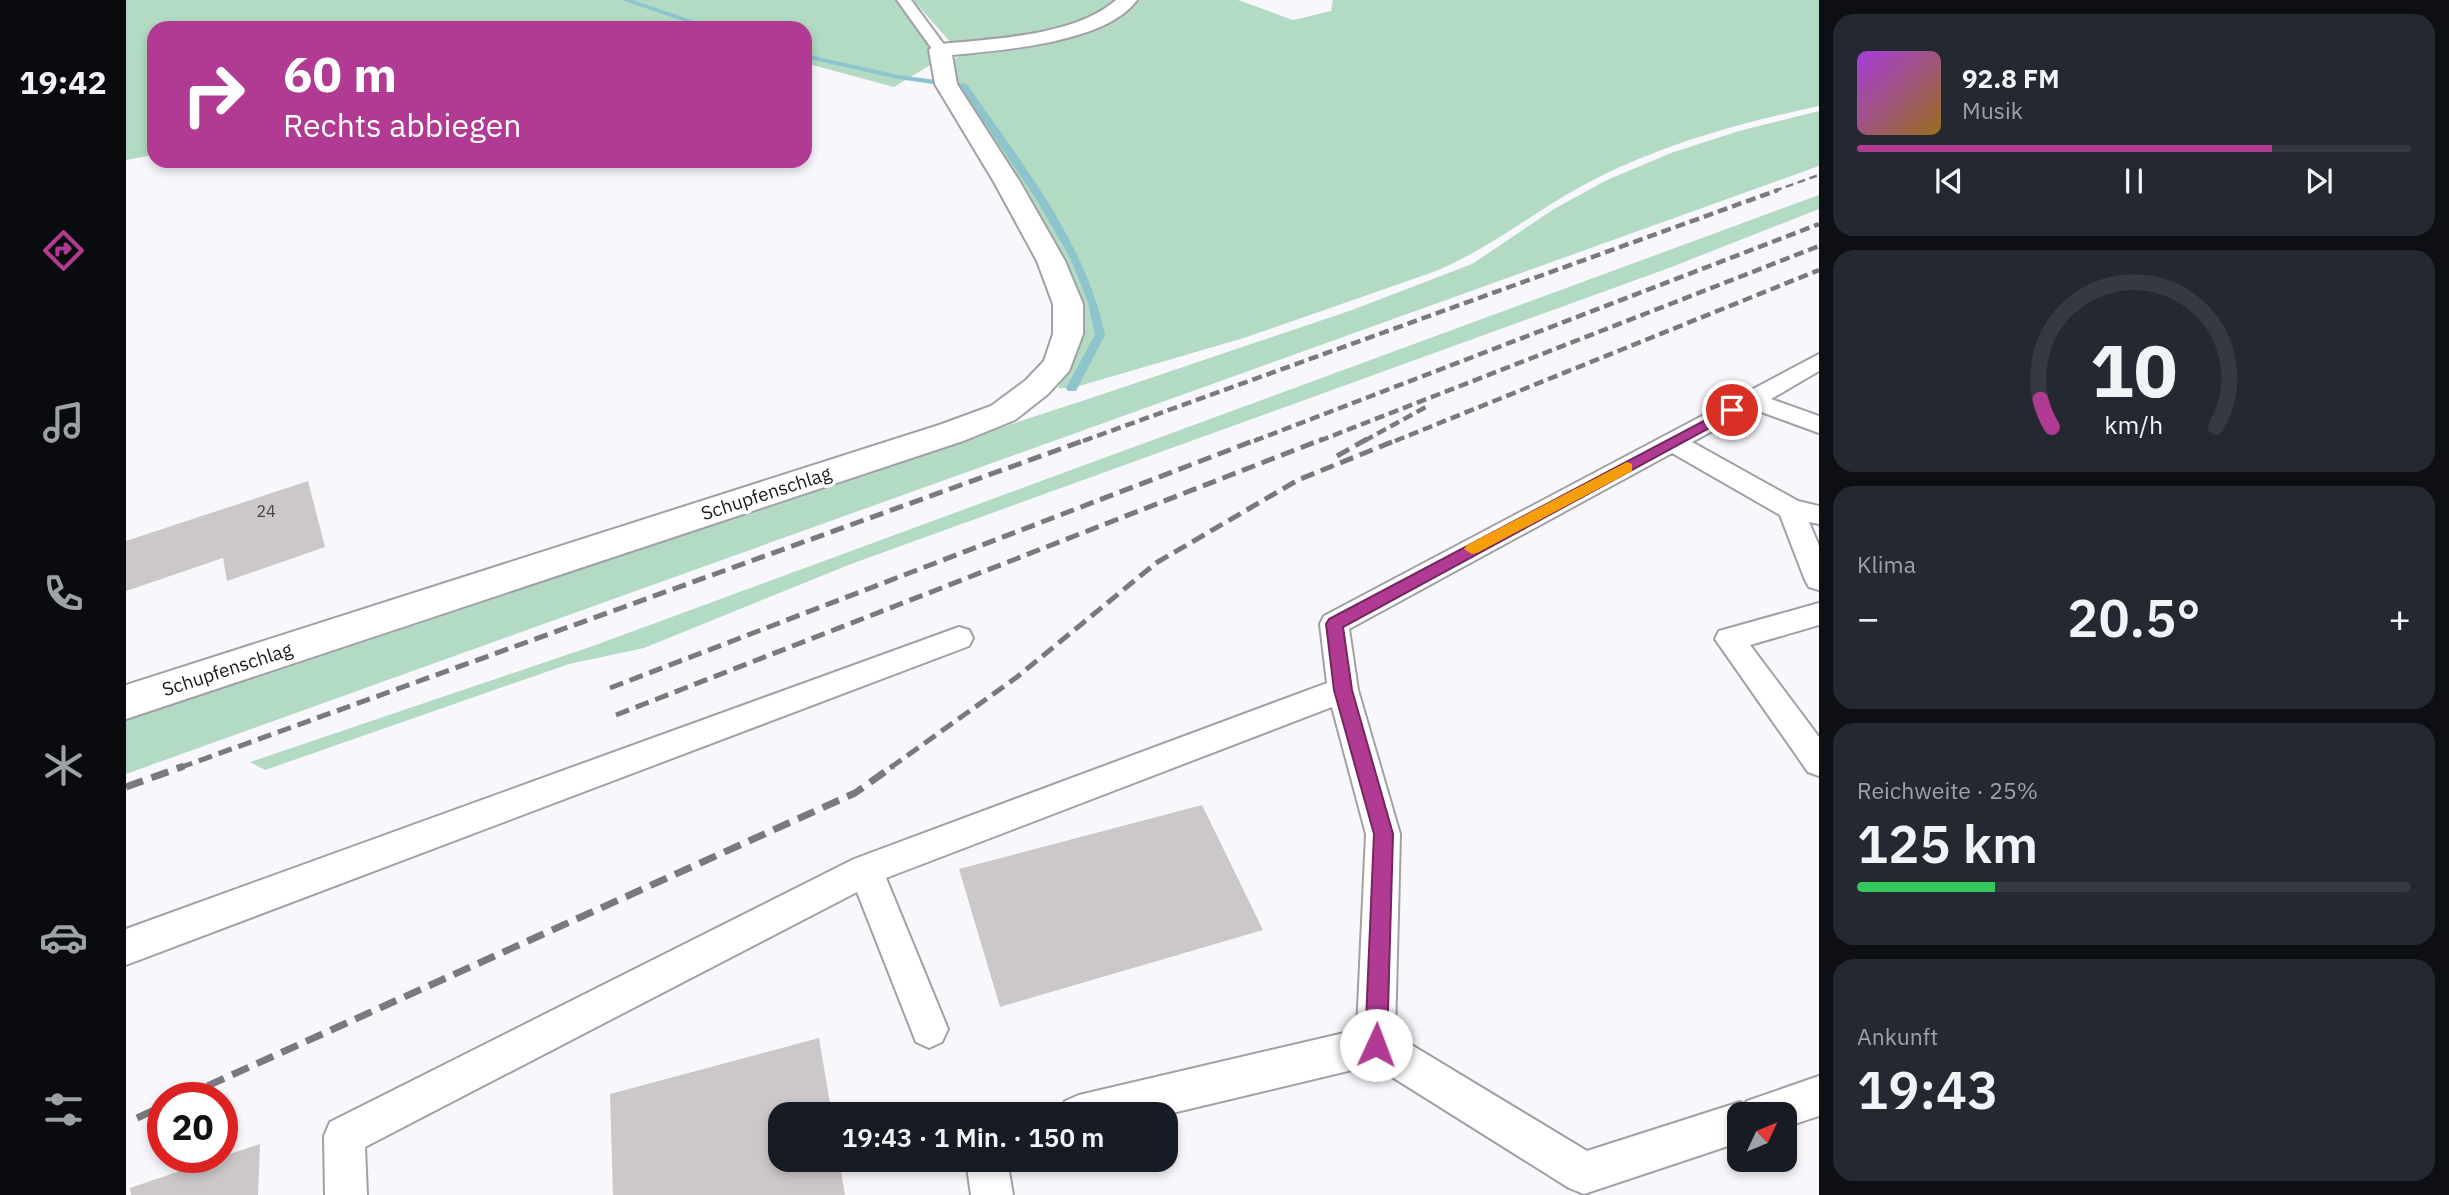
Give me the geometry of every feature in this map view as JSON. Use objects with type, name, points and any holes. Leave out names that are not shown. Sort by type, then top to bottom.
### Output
[{"type":"street","points":[[940,50],[975,47],[1068,30],[1112,14],[1127,0]]},
{"type":"street","name":"Schupfenschlag","points":[[126,702],[951,433],[1003,413],[1019,403],[1058,364],[1068,334],[1068,304],[1051,261],[946,84],[940,50]]},
{"type":"lane","name":"Schupfenschlag","points":[[904,0],[940,50]]},
{"type":"lane","points":[[1376,1045],[1383,834],[1343,690],[1334,624],[1537,513],[1674,443],[1819,361]]},
{"type":"lane","points":[[1751,400],[1819,425]]},
{"type":"lane","points":[[1674,443],[1791,509],[1819,514]]},
{"type":"lane","points":[[1791,509],[1819,580]]},
{"type":"lane","points":[[1819,614],[1729,639],[1819,762]]},
{"type":"lane","points":[[126,947],[959,638]]},
{"type":"lane","points":[[346,1195],[344,1136],[866,870],[1343,690]]},
{"type":"lane","points":[[866,870],[929,1029]]},
{"type":"lane","points":[[1134,1102],[1376,1045],[1584,1173],[1727,1126]]},
{"type":"lane","points":[[1797,1103],[1819,1096]]},
{"type":"lane","points":[[988,1172],[992,1195]]},
{"type":"green space","points":[[126,0],[898,0],[924,38],[931,55],[932,64],[894,87],[812,65],[812,21],[147,21],[147,156],[126,160]]},
{"type":"green space","points":[[913,0],[1122,0],[1106,12],[1065,28],[1018,37],[952,44]]},
{"type":"green space","points":[[1131,0],[1238,0],[1293,20],[1331,11],[1333,0],[1819,0],[1819,106],[1705,135],[1650,154],[1576,189],[1477,250],[1436,271],[1244,338],[1072,388],[1058,388],[1081,335],[949,62],[963,54],[1042,38]]},
{"type":"green space","points":[[1819,111],[1819,166],[126,774],[126,715],[1352,310],[1472,264],[1554,209],[1607,180],[1671,153],[1739,131]]},
{"type":"green space","points":[[1819,195],[1819,209],[1669,268],[851,564],[644,648],[569,664],[265,770],[250,762],[590,647]]},
{"type":"building","points":[[308,481],[325,547],[227,581],[223,558],[126,591],[126,541]]},
{"type":"building","points":[[1202,805],[1263,930],[1000,1007],[959,869]]},
{"type":"building","points":[[819,1038],[830,1102],[768,1102],[768,1172],[841,1172],[845,1195],[613,1195],[610,1094]]},
{"type":"building","points":[[260,1144],[258,1195],[131,1195],[130,1188],[174,1173],[238,1173],[238,1151]]},
{"type":"waterway","points":[[626,0],[689,21]]},
{"type":"waterway","points":[[812,58],[898,77],[964,86],[1041,199],[1075,258],[1093,302],[1100,335],[1072,388]]},
{"type":"railway","points":[[1774,191],[1819,175]]},
{"type":"railway","points":[[1083,441],[1778,190]]},
{"type":"railway","points":[[1254,441],[1819,224]]},
{"type":"railway","points":[[1319,441],[1819,246]]},
{"type":"railway","points":[[1395,441],[1819,270]]},
{"type":"railway","points":[[1364,441],[1426,407]]},
{"type":"railway","points":[[179,768],[1088,439]]},
{"type":"railway","points":[[610,688],[1258,439]]},
{"type":"railway","points":[[616,715],[1323,439]]},
{"type":"railway","points":[[1337,456],[1367,439]]},
{"type":"railway","points":[[890,768],[1017,677],[1156,563],[1298,480],[1399,439]]},
{"type":"railway","points":[[126,787],[184,766]]},
{"type":"railway","points":[[216,1082],[855,793],[893,766]]},
{"type":"railway","points":[[137,1118],[147,1113]]},
{"type":"slow traffic","points":[[1472,549],[1627,467]]},
{"type":"route","points":[[1376,1045],[1383,834],[1343,690],[1334,624],[1732,410]]}]
